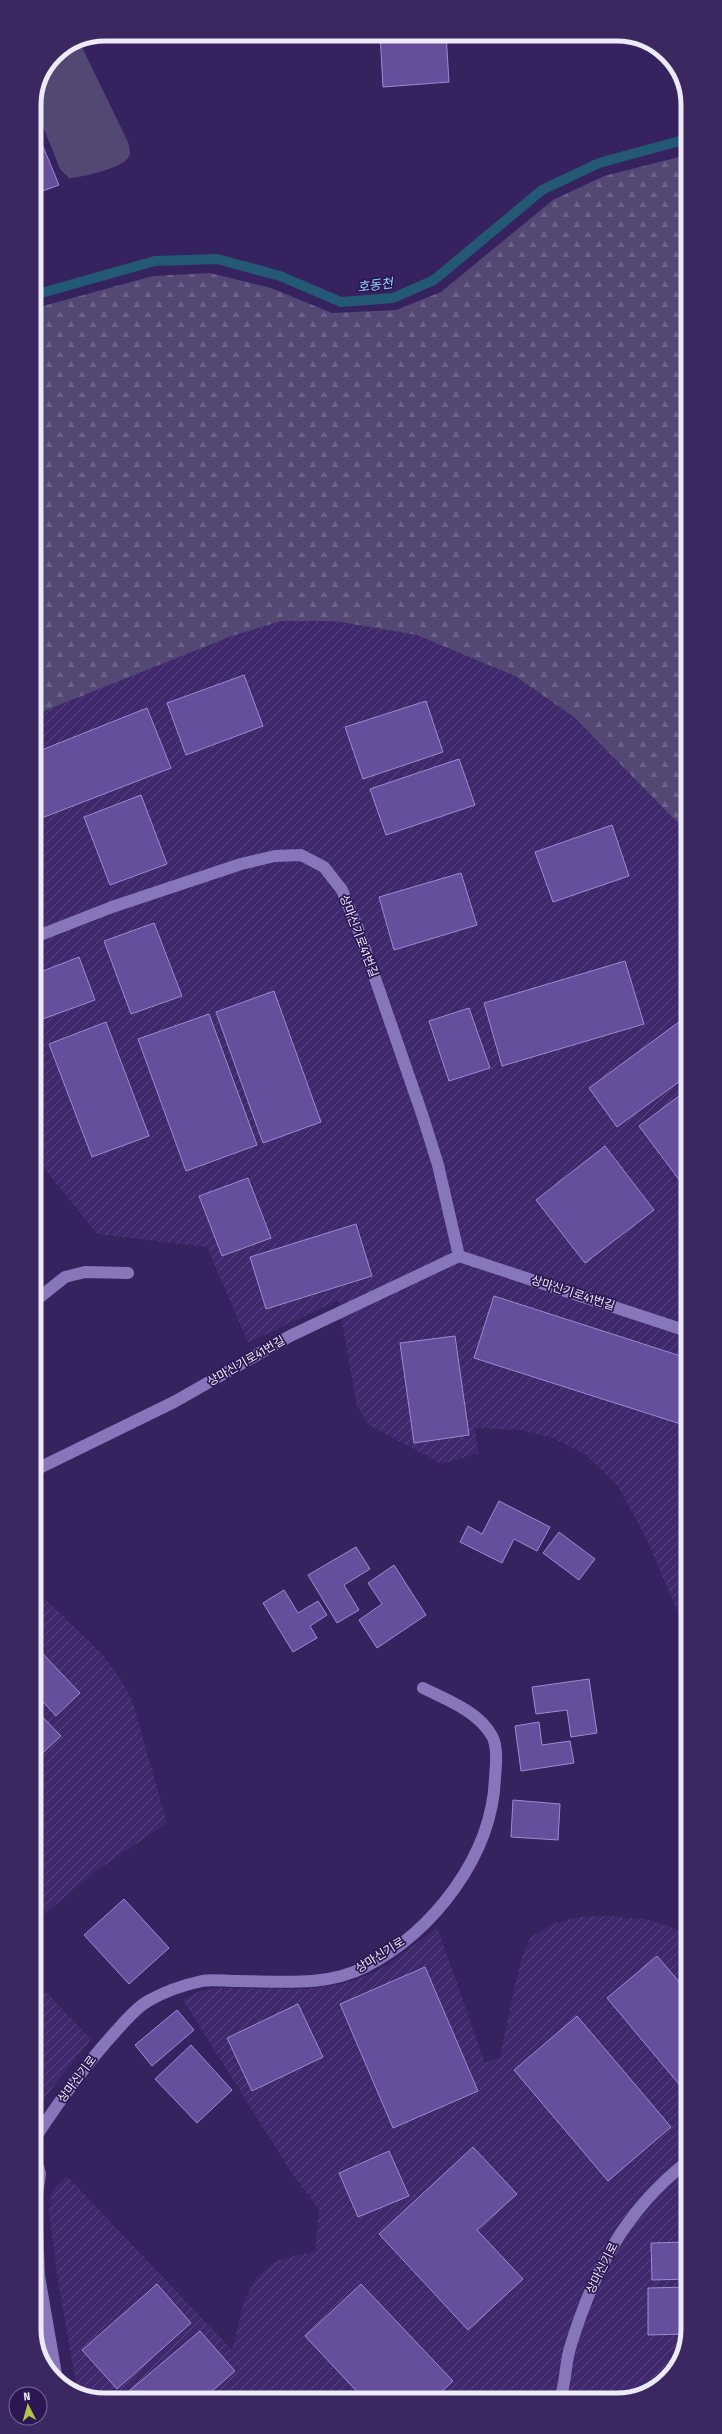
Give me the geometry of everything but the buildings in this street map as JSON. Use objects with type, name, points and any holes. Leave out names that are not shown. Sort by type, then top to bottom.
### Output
[{"type":"street","name":"상마신기로41번길","points":[[41,934],[112,907],[248,862],[275,856],[301,855],[324,867],[342,890],[358,929],[423,1116],[438,1165],[459,1256]]},
{"type":"street","name":"상마신기로41번길","points":[[41,1467],[174,1402],[290,1336],[459,1256],[681,1329]]},
{"type":"street","points":[[41,1296],[65,1277],[85,1272],[128,1273]]},
{"type":"street","name":"상마신기로","points":[[41,2129],[64,2094],[97,2052],[145,2003],[168,1991],[203,1980],[308,1981],[340,1978],[365,1967],[423,1926],[453,1890],[483,1840],[495,1792],[496,1761],[493,1737],[479,1720],[423,1688]]},
{"type":"street","name":"상마신기로","points":[[561,2393],[570,2350],[586,2300],[611,2246],[633,2214],[665,2179],[681,2166]]},
{"type":"street","points":[[41,2288],[55,2369]]},
{"type":"shaded area","points":[[281,621],[334,621],[417,635],[515,676],[574,717],[681,826],[681,1615],[679,1615],[649,1544],[618,1486],[587,1456],[554,1438],[522,1430],[475,1428],[478,1453],[442,1464],[369,1425],[357,1406],[338,1300],[248,1343],[207,1247],[97,1234],[41,1164],[41,712],[232,636]]},
{"type":"shaded area","points":[[41,1595],[100,1652],[121,1680],[132,1700],[167,1823],[93,1873],[41,1917]]},
{"type":"shaded area","points":[[609,1916],[649,1920],[681,1931],[681,2329],[678,2350],[668,2368],[659,2377],[641,2388],[629,2392],[617,2393],[101,2393],[93,2392],[76,2386],[57,2274],[49,2212],[52,2191],[67,2176],[232,2350],[244,2302],[256,2278],[276,2261],[315,2252],[319,2210],[291,2172],[183,2000],[202,1990],[221,1988],[306,1989],[345,1983],[376,1972],[403,1954],[437,1927],[485,2063],[500,2057],[514,1989],[522,1958],[530,1938],[553,1924],[578,1917]]},
{"type":"shaded area","points":[[41,1987],[91,2039],[41,2102]]},
{"type":"green space","points":[[81,46],[127,140],[130,151],[129,156],[124,162],[110,169],[69,178],[60,169],[44,129],[41,127],[41,105],[42,93],[46,81],[52,69],[60,60],[69,52]]},
{"type":"green space","points":[[681,157],[681,826],[574,717],[515,676],[417,635],[334,621],[281,621],[232,636],[41,712],[41,307],[153,276],[210,273],[271,288],[332,313],[396,310],[441,292],[553,200],[604,176]]},
{"type":"waterway","name":"호동천","points":[[41,293],[155,261],[217,259],[280,276],[341,302],[393,298],[434,280],[542,190],[599,163],[681,141]]}]
